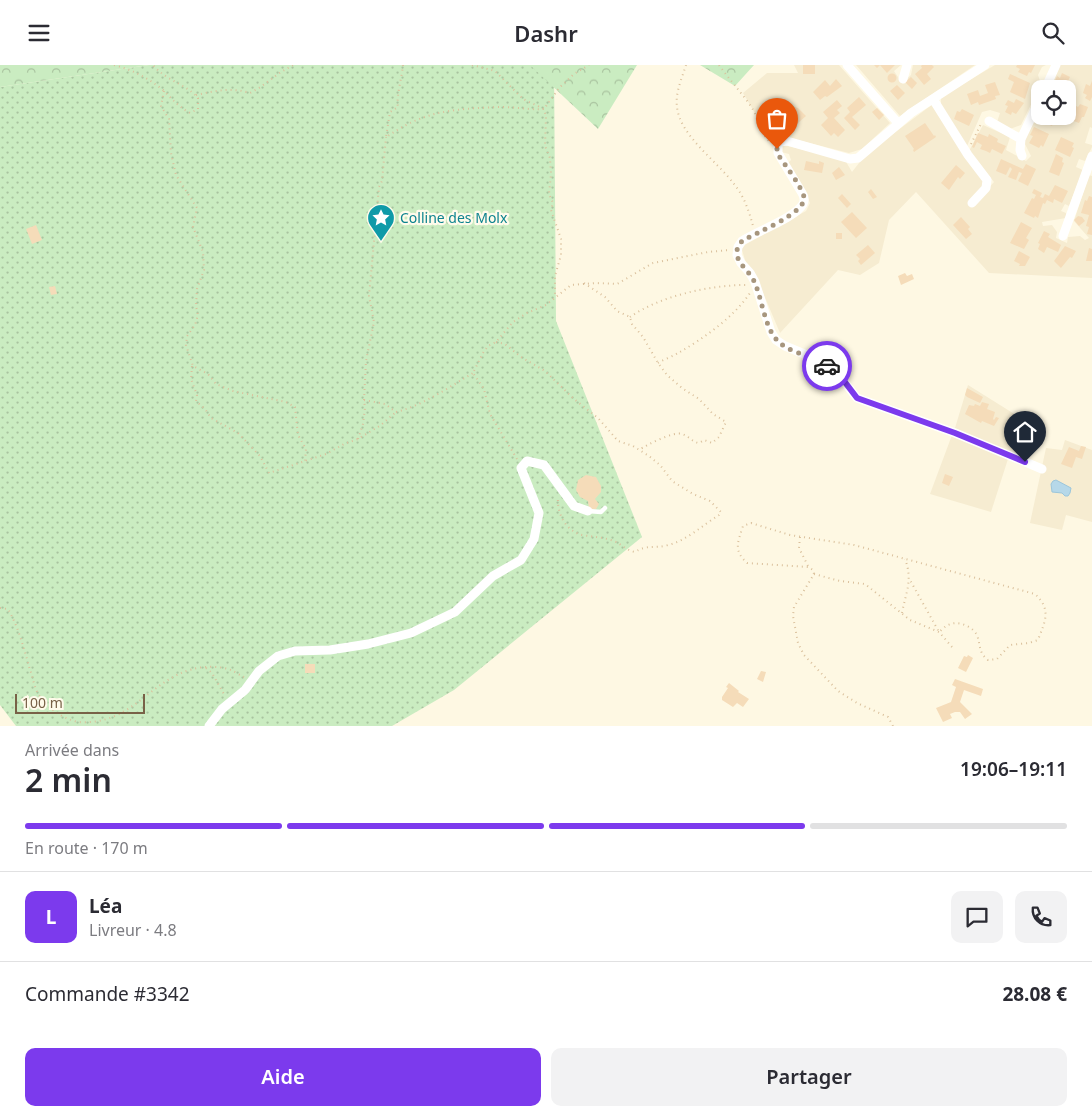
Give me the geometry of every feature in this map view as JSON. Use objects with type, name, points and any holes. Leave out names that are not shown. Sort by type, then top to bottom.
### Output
[{"type":"street","points":[[847,65],[898,123]]},
{"type":"street","points":[[903,79],[907,65]]},
{"type":"street","points":[[985,65],[898,123],[858,158],[855,159],[787,141],[780,143],[777,149],[779,156],[802,193],[804,200],[796,211],[781,221],[742,241],[738,247],[737,255],[756,285],[771,332],[776,340],[785,346],[819,360],[838,373],[857,398],[955,433],[1042,469]]},
{"type":"street","points":[[1049,80],[1056,65]]},
{"type":"street","points":[[933,99],[966,153],[987,180],[986,188],[972,203]]},
{"type":"street","points":[[1022,156],[1020,150],[1021,139],[1031,118]]},
{"type":"street","points":[[989,121],[1021,139]]},
{"type":"street","points":[[1063,236],[1092,156]]},
{"type":"street","points":[[209,726],[222,709],[245,690],[259,671],[278,656],[295,651],[330,650],[368,644],[411,633],[455,613],[493,576],[521,560],[534,539],[538,513],[521,468],[527,461],[544,465],[574,506],[588,511]]},
{"type":"lane","points":[[588,511],[600,512],[605,508]]},
{"type":"path","points":[[114,65],[133,70],[164,91],[180,107],[190,113],[198,109],[198,98],[193,91],[177,84],[153,65]]},
{"type":"path","points":[[196,95],[226,89],[250,93],[293,65]]},
{"type":"path","points":[[358,439],[363,424],[366,361],[374,322],[369,296],[379,187],[382,181],[390,112],[398,107],[397,102],[403,65]]},
{"type":"path","points":[[472,65],[495,71],[523,99],[544,109],[546,116],[545,146],[550,158],[551,174],[548,194],[553,203],[552,210],[561,239],[561,255],[555,276],[555,297]]},
{"type":"path","points":[[544,109],[559,88],[574,74],[589,65]]},
{"type":"path","points":[[686,65],[679,89],[677,105],[680,119],[695,141],[735,184],[745,200],[755,233]]},
{"type":"path","points":[[719,65],[752,107],[764,136],[777,149]]},
{"type":"path","points":[[164,91],[161,106],[169,119],[173,163],[176,175],[197,208],[193,227],[203,252],[204,270],[197,289],[196,305],[198,315],[195,325],[187,336],[186,345],[192,363],[191,379],[197,395],[196,401],[211,418],[238,433],[260,456],[269,473],[306,462],[358,439],[381,425],[396,412],[408,409],[436,396],[474,373],[488,346],[496,341],[513,322],[527,313],[546,305],[571,285],[584,283],[617,284],[653,263],[708,252],[725,251],[738,247]]},
{"type":"path","points":[[386,137],[417,119],[445,112],[503,107],[530,110],[544,109]]},
{"type":"path","points":[[966,153],[981,124],[989,121]]},
{"type":"path","points":[[584,283],[605,297],[617,311],[630,317],[632,324],[643,337],[667,375],[699,399],[713,414],[726,422],[719,437],[712,443],[704,440],[700,443],[695,442],[685,434],[680,433],[658,439],[656,443],[639,450]]},
{"type":"path","points":[[630,317],[640,310],[660,302],[708,287],[756,285]]},
{"type":"path","points":[[658,363],[701,339],[743,304],[756,285]]},
{"type":"path","points":[[496,341],[504,344],[521,357],[545,371],[574,399],[598,418],[618,441],[639,450],[660,465],[672,481],[710,501],[721,511],[719,515],[680,540],[669,545],[643,547],[635,552],[629,551],[616,542],[598,536],[580,534],[567,527],[560,515],[558,501],[560,488]]},
{"type":"path","points":[[192,363],[208,374],[216,384],[233,391],[286,402],[296,407],[298,435],[306,449],[306,462]]},
{"type":"path","points":[[474,373],[484,389],[490,414],[516,458],[527,461]]},
{"type":"path","points":[[364,401],[384,404],[396,412]]},
{"type":"path","points":[[751,523],[790,535],[854,545],[1035,594],[1044,603],[1046,616],[1038,640],[1010,645],[993,661],[988,660],[982,655],[976,634],[971,628],[954,623],[947,625],[939,632],[910,620],[864,584],[840,581],[814,574],[813,570],[808,567],[747,563],[740,557],[737,550],[742,526],[751,523]]},
{"type":"path","points":[[800,537],[798,548],[808,567]]},
{"type":"path","points":[[902,613],[910,580],[909,569],[905,559]]},
{"type":"path","points":[[814,574],[794,607],[793,616],[798,643],[804,655],[838,691],[857,703],[888,717],[893,726]]},
{"type":"path","points":[[910,580],[939,632],[952,647]]},
{"type":"path","points":[[0,608],[8,609],[17,624],[37,693],[49,708],[65,719],[86,725],[101,725]]},
{"type":"path","points":[[204,667],[212,673],[229,703]]},
{"type":"path","points":[[132,711],[179,674],[204,667],[230,670],[253,679]]},
{"type":"shaded area","points":[[794,65],[839,65],[890,123],[862,149],[849,153],[766,132],[743,93],[767,73],[798,73]]},
{"type":"shaded area","points":[[856,65],[901,65],[894,71],[902,83],[911,75],[913,65],[975,65],[900,116]]},
{"type":"shaded area","points":[[995,65],[1046,65],[1042,67],[1038,75],[1040,80],[1031,80],[1031,104],[1021,125],[1010,129],[997,122],[1000,113],[990,110],[982,112],[967,146],[941,107],[941,97]]},
{"type":"shaded area","points":[[1060,65],[1092,65],[1092,128],[1090,127],[1085,143],[1092,145],[1092,147],[1085,161],[1079,159],[1076,167],[1083,170],[1069,206],[1065,204],[1061,211],[1066,213],[1066,218],[1042,222],[1043,226],[1052,225],[1057,232],[1056,238],[1067,243],[1068,237],[1080,236],[1085,240],[1089,238],[1074,221],[1089,175],[1092,176],[1092,278],[989,273],[916,192],[889,220],[879,263],[860,275],[838,270],[780,333],[758,281],[746,263],[741,247],[806,211],[810,203],[787,164],[791,160],[789,154],[781,152],[780,147],[784,145],[845,160],[852,172],[866,154],[933,104],[984,179],[985,185],[973,206],[994,182],[969,151],[983,125],[1010,137],[1006,150],[1026,161],[1031,156],[1024,142],[1032,125],[1076,125],[1076,80],[1053,80]]},
{"type":"shaded area","points":[[968,385],[1029,423],[1015,455],[955,428]]},
{"type":"shaded area","points":[[952,435],[1008,459],[991,512],[930,494]]},
{"type":"shaded area","points":[[1065,440],[1092,450],[1092,522],[1066,515],[1062,530],[1030,523],[1046,448],[1062,450]]},
{"type":"green space","points":[[0,65],[149,65],[0,87]]},
{"type":"green space","points":[[149,65],[554,65],[556,321],[642,537],[454,690],[392,726],[16,726],[0,705],[0,87]]},
{"type":"green space","points":[[530,65],[637,65],[598,129]]},
{"type":"green space","points":[[700,65],[754,65],[735,86]]},
{"type":"water","points":[[1056,480],[1071,488],[1068,496],[1052,492],[1051,484]]},
{"type":"building","points":[[803,65],[815,65],[815,74],[803,74]]},
{"type":"building","points":[[880,65],[895,65],[887,73]]},
{"type":"building","points":[[922,65],[932,65],[934,67],[927,74],[931,79],[924,85],[915,74],[922,68]]},
{"type":"building","points":[[1017,65],[1035,65],[1027,76],[1018,72],[1020,69],[1016,67]]},
{"type":"building","points":[[1062,73],[1070,77],[1068,80],[1055,80],[1057,76],[1060,78]]},
{"type":"building","points":[[892,74],[896,78],[892,82],[888,78]]},
{"type":"building","points":[[1010,74],[1030,83],[1025,99],[1010,92],[1014,82],[1008,79]]},
{"type":"building","points":[[911,77],[917,83],[912,89],[905,82]]},
{"type":"building","points":[[836,79],[842,86],[827,97],[825,96],[820,100],[813,92],[825,80],[830,86]]},
{"type":"building","points":[[1092,81],[1092,97],[1090,101],[1085,98],[1087,95],[1083,93],[1086,84],[1090,86]]},
{"type":"building","points":[[995,82],[1000,95],[995,96],[996,99],[979,105],[978,102],[971,105],[967,94],[978,90],[980,96],[988,93],[985,85]]},
{"type":"building","points":[[897,85],[905,93],[898,100],[890,91]]},
{"type":"building","points":[[859,97],[866,105],[852,117],[860,125],[855,130],[844,118],[850,112],[847,108]]},
{"type":"building","points":[[1016,99],[1024,103],[1016,114],[1012,112],[1011,115],[1005,112],[1008,106],[1005,105],[1008,100],[1014,103]]},
{"type":"building","points":[[837,100],[842,106],[837,110],[840,113],[834,118],[845,130],[838,137],[834,133],[831,136],[821,125],[828,118],[823,112]]},
{"type":"building","points":[[779,102],[798,108],[806,116],[798,123],[790,115],[777,110]]},
{"type":"building","points":[[1080,104],[1088,107],[1079,123],[1076,122],[1076,106],[1078,107]]},
{"type":"building","points":[[877,108],[884,115],[879,120],[872,112]]},
{"type":"building","points":[[962,109],[974,115],[969,126],[954,119],[957,111],[960,112]]},
{"type":"building","points":[[925,123],[936,137],[914,152],[905,136]]},
{"type":"building","points":[[1034,127],[1049,134],[1043,147],[1041,145],[1039,148],[1029,143],[1033,136],[1030,135]]},
{"type":"building","points":[[978,133],[988,137],[989,134],[998,139],[997,142],[1006,146],[1002,154],[992,149],[990,153],[980,149],[982,145],[977,142],[974,148],[972,147]]},
{"type":"building","points":[[1061,137],[1074,143],[1070,157],[1055,150]]},
{"type":"building","points":[[1056,154],[1063,158],[1062,162],[1064,163],[1059,176],[1049,172]]},
{"type":"building","points":[[1001,159],[1023,169],[1026,164],[1036,169],[1028,186],[1018,181],[1022,173],[1019,172],[1016,180],[1008,177],[1012,169],[1010,167],[1006,175],[996,171]]},
{"type":"building","points":[[806,161],[819,164],[819,161],[824,163],[822,173],[804,170]]},
{"type":"building","points":[[956,165],[965,173],[960,179],[958,177],[949,190],[941,183]]},
{"type":"building","points":[[839,167],[845,175],[836,180],[832,173]]},
{"type":"building","points":[[1055,185],[1068,191],[1062,203],[1054,199],[1053,203],[1047,200],[1045,204],[1043,203],[1038,218],[1024,213],[1032,198],[1034,199],[1036,195],[1032,193],[1034,189],[1042,193],[1040,197],[1043,198],[1045,194],[1049,196]]},
{"type":"building","points":[[871,189],[877,197],[873,199],[868,192]]},
{"type":"building","points":[[842,194],[851,204],[847,208],[838,198]]},
{"type":"building","points":[[1089,196],[1092,197],[1092,235],[1087,234],[1089,227],[1086,226],[1089,215],[1081,213],[1085,200],[1087,201]]},
{"type":"building","points":[[852,212],[867,228],[856,238],[841,222]]},
{"type":"building","points":[[1078,216],[1082,217],[1085,221],[1079,226],[1074,220]]},
{"type":"building","points":[[961,217],[970,227],[968,229],[972,234],[966,239],[953,225]]},
{"type":"building","points":[[1021,222],[1032,228],[1026,238],[1029,240],[1024,249],[1010,243]]},
{"type":"building","points":[[36,225],[42,240],[32,244],[26,229]]},
{"type":"building","points":[[1044,231],[1050,234],[1048,237],[1061,245],[1058,252],[1047,247],[1044,253],[1038,249],[1040,244],[1038,243]]},
{"type":"building","points":[[836,233],[842,233],[842,239],[836,239]]},
{"type":"building","points":[[868,245],[875,253],[861,265],[858,261],[860,259],[856,255]]},
{"type":"building","points":[[1065,246],[1076,251],[1072,258],[1070,257],[1061,268],[1054,261]]},
{"type":"building","points":[[1089,248],[1092,249],[1092,261],[1086,261]]},
{"type":"building","points":[[1019,251],[1030,257],[1025,266],[1019,266],[1020,264],[1014,261]]},
{"type":"building","points":[[905,273],[907,276],[912,274],[914,279],[901,285],[898,276]]},
{"type":"building","points":[[55,286],[57,294],[51,295],[49,287]]},
{"type":"building","points":[[967,388],[983,397],[980,403],[965,395]]},
{"type":"building","points":[[982,402],[989,404],[987,409],[995,412],[994,420],[996,417],[999,418],[994,426],[982,421],[981,423],[965,414],[969,405],[974,406],[975,404],[980,406]]},
{"type":"building","points":[[1081,446],[1086,447],[1082,459],[1076,457],[1072,468],[1061,464],[1069,447],[1079,451]]},
{"type":"building","points":[[945,474],[953,477],[949,486],[942,483]]},
{"type":"building","points":[[586,475],[596,477],[601,486],[601,492],[595,499],[599,504],[596,509],[589,509],[588,501],[580,497],[576,490],[578,480]]},
{"type":"building","points":[[968,655],[973,658],[966,672],[958,668],[964,656],[967,657]]},
{"type":"building","points":[[305,664],[315,664],[315,673],[305,673]]},
{"type":"building","points":[[761,671],[766,672],[763,682],[757,679]]},
{"type":"building","points":[[955,679],[983,689],[981,696],[964,690],[960,702],[972,714],[965,719],[960,712],[955,712],[950,714],[952,718],[943,722],[936,708],[951,702],[956,687],[952,685]]},
{"type":"building","points":[[729,683],[749,699],[743,707],[737,703],[733,707],[722,700]]},
{"type":"way so far","points":[[777,149],[779,156],[804,196],[804,200],[796,211],[781,221],[742,241],[738,247],[737,255],[755,282],[771,332],[776,340],[785,346],[819,360],[827,366]]},
{"type":"place","name":"Colline des Molx","points":[[381,242]]},
{"type":"route","points":[[827,366],[838,373],[857,398],[955,433],[1025,462]]}]
